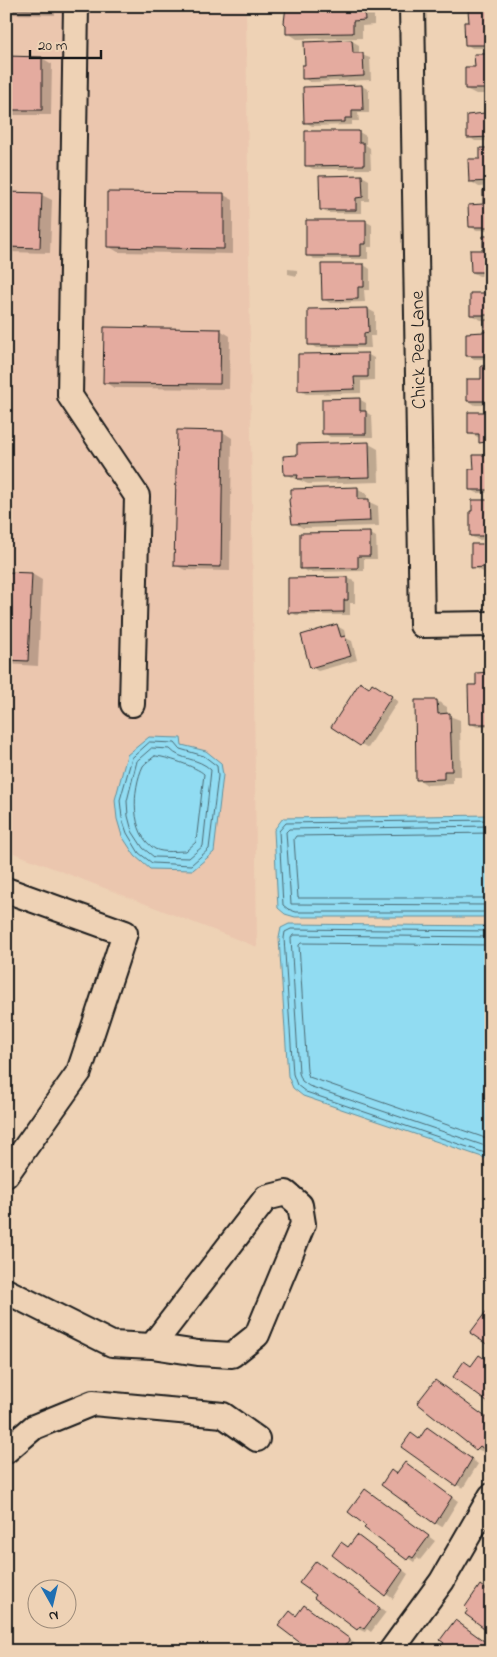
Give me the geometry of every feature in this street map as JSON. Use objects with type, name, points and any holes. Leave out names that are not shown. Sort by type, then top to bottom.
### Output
[{"type":"street","points":[[76,6],[70,396],[136,496],[132,704]]},
{"type":"street","name":"Chick Pea Lane","points":[[412,6],[422,624],[491,624]]},
{"type":"street","points":[[6,890],[126,933],[79,1072],[6,1176]]},
{"type":"street","points":[[6,1291],[112,1344],[152,1346],[198,1353],[232,1355],[257,1335],[303,1224],[300,1205],[286,1193],[266,1198],[152,1346]]},
{"type":"street","points":[[6,1451],[34,1427],[94,1403],[223,1415],[257,1439]]},
{"type":"street","points":[[391,1651],[437,1588],[491,1496]]},
{"type":"shaded area","points":[[6,6],[246,6],[257,947],[6,850]]},
{"type":"water","points":[[149,737],[181,738],[182,745],[206,751],[221,763],[223,775],[214,852],[193,870],[150,869],[135,856],[122,836],[117,819],[115,800],[127,755]]},
{"type":"water","points":[[491,815],[491,917],[295,917],[285,914],[278,908],[274,830],[283,818]]},
{"type":"water","points":[[289,924],[491,926],[491,1160],[303,1096],[293,1088],[288,1076],[279,938],[281,928]]},
{"type":"building","points":[[6,6],[45,6],[45,10],[6,9]]},
{"type":"building","points":[[286,6],[364,6],[365,20],[353,21],[353,33],[286,34],[286,25],[284,23]]},
{"type":"building","points":[[468,10],[491,10],[491,45],[465,45],[464,22],[469,22]]},
{"type":"building","points":[[352,40],[353,53],[363,53],[364,76],[302,79],[302,65],[305,65],[304,42]]},
{"type":"building","points":[[474,54],[491,54],[491,89],[465,89],[465,67],[475,67]]},
{"type":"building","points":[[6,56],[42,57],[42,110],[6,110]]},
{"type":"building","points":[[362,85],[363,110],[352,110],[352,118],[345,118],[345,122],[304,123],[303,87]]},
{"type":"building","points":[[485,103],[491,103],[491,137],[467,138],[467,115],[485,113]]},
{"type":"building","points":[[305,131],[359,131],[359,143],[364,143],[364,165],[305,166]]},
{"type":"building","points":[[480,148],[491,148],[491,181],[469,182],[468,159],[480,159]]},
{"type":"building","points":[[362,175],[363,197],[356,198],[356,210],[320,210],[319,176]]},
{"type":"building","points":[[483,190],[491,190],[491,227],[469,227],[468,205],[483,204]]},
{"type":"building","points":[[6,192],[42,193],[40,248],[6,247]]},
{"type":"building","points":[[107,192],[224,193],[224,249],[107,247]]},
{"type":"building","points":[[306,220],[366,220],[366,244],[361,244],[361,256],[306,256]]},
{"type":"building","points":[[483,236],[491,236],[491,272],[471,272],[470,250],[483,250]]},
{"type":"building","points":[[321,264],[364,264],[364,287],[358,287],[358,299],[322,300]]},
{"type":"building","points":[[484,279],[491,279],[491,315],[470,315],[470,293],[485,293]]},
{"type":"building","points":[[368,308],[369,332],[364,333],[364,345],[308,345],[308,309]]},
{"type":"building","points":[[485,320],[491,320],[491,356],[466,356],[466,333],[485,332]]},
{"type":"building","points":[[104,327],[221,329],[220,384],[103,383]]},
{"type":"building","points":[[368,353],[368,377],[354,377],[355,389],[298,391],[298,354]]},
{"type":"building","points":[[481,366],[491,366],[491,401],[467,401],[467,379],[481,379]]},
{"type":"building","points":[[360,398],[360,411],[366,411],[366,434],[322,434],[322,399]]},
{"type":"building","points":[[468,412],[491,412],[491,446],[486,446],[486,442],[479,443],[479,434],[468,434]]},
{"type":"building","points":[[177,430],[223,431],[221,567],[174,566]]},
{"type":"building","points":[[369,442],[370,477],[297,479],[298,475],[284,475],[283,456],[297,455],[297,444]]},
{"type":"building","points":[[473,455],[491,455],[491,490],[469,490],[469,469],[474,469]]},
{"type":"building","points":[[358,487],[358,499],[369,499],[370,521],[292,524],[289,500],[291,489]]},
{"type":"building","points":[[472,500],[491,500],[491,536],[470,536]]},
{"type":"building","points":[[370,532],[370,556],[358,556],[358,568],[300,569],[300,533]]},
{"type":"building","points":[[471,544],[491,544],[491,581],[485,581],[485,567],[471,568]]},
{"type":"building","points":[[6,572],[32,573],[28,661],[6,660]]},
{"type":"building","points":[[348,577],[348,600],[344,600],[344,612],[288,613],[288,578]]},
{"type":"building","points":[[337,624],[341,637],[345,636],[351,656],[310,668],[301,635]]},
{"type":"building","points":[[491,672],[491,724],[469,724],[468,685],[476,685],[476,673]]},
{"type":"building","points":[[360,682],[369,688],[372,683],[392,696],[360,746],[331,727]]},
{"type":"building","points":[[415,700],[437,700],[438,714],[450,713],[452,771],[444,771],[444,779],[416,780]]},
{"type":"building","points":[[488,1309],[491,1311],[491,1347],[470,1333]]},
{"type":"building","points":[[479,1355],[491,1363],[491,1405],[453,1377],[464,1361],[471,1366]]},
{"type":"building","points":[[435,1380],[491,1421],[491,1440],[484,1449],[480,1446],[476,1450],[417,1403]]},
{"type":"building","points":[[427,1427],[472,1459],[456,1486],[401,1447],[411,1433],[419,1439]]},
{"type":"building","points":[[405,1462],[452,1497],[435,1524],[381,1485],[391,1470],[396,1474]]},
{"type":"building","points":[[365,1489],[429,1536],[413,1558],[410,1556],[407,1560],[364,1528],[366,1526],[348,1512]]},
{"type":"building","points":[[357,1535],[403,1570],[385,1596],[332,1555],[341,1542],[348,1547]]},
{"type":"building","points":[[316,1561],[380,1608],[364,1629],[360,1626],[357,1630],[314,1598],[316,1595],[299,1583]]},
{"type":"building","points":[[480,1585],[491,1593],[491,1633],[465,1614],[468,1610],[465,1607]]},
{"type":"building","points":[[304,1605],[350,1639],[342,1649],[343,1651],[311,1651],[278,1626],[290,1611],[296,1616]]},
{"type":"building","points":[[455,1620],[491,1646],[491,1651],[446,1651],[441,1647],[444,1643],[440,1640]]}]
